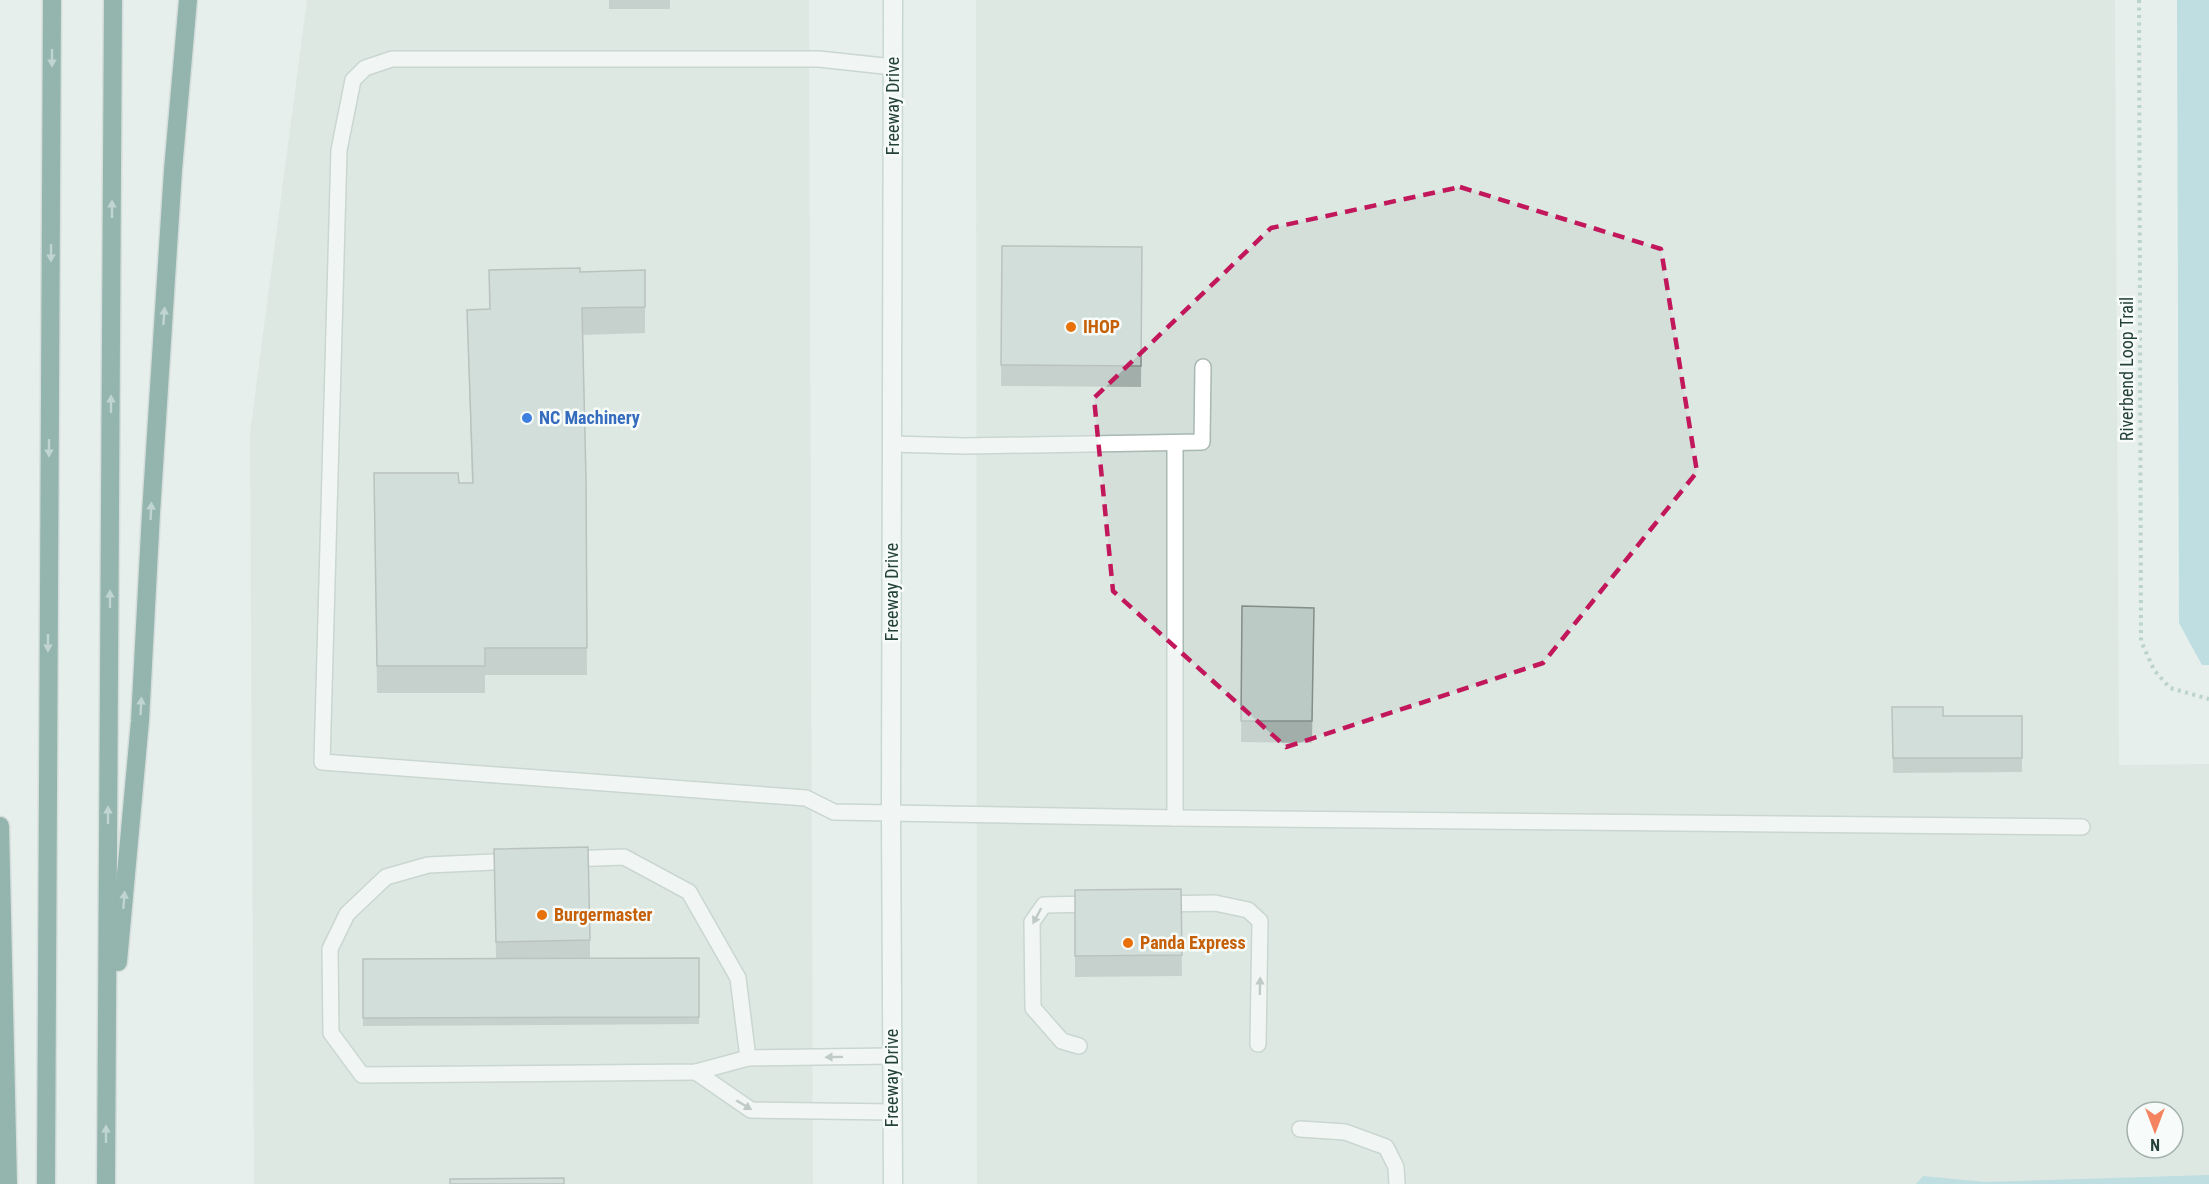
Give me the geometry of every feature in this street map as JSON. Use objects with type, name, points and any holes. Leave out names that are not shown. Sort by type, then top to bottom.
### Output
[{"type":"highway","points":[[46,1184],[52,0]]},
{"type":"highway","points":[[106,1184],[113,0]]},
{"type":"highway","points":[[106,1084],[140,721],[173,181],[188,0]]},
{"type":"highway","points":[[0,826],[8,1184]]},
{"type":"street","name":"Freeway Drive","points":[[893,0],[891,814],[893,1184]]},
{"type":"lane","points":[[893,67],[819,59],[392,59],[365,68],[353,80],[339,150],[322,762],[806,798],[834,812],[1175,818],[2082,827]]},
{"type":"lane","points":[[892,444],[965,446],[1202,442],[1203,367]]},
{"type":"lane","points":[[1175,442],[1175,818]]},
{"type":"lane","points":[[555,860],[624,857],[689,892],[738,978],[748,1058]]},
{"type":"lane","points":[[532,861],[428,865],[386,877],[347,914],[330,949],[332,1033],[362,1074],[696,1072],[748,1058],[892,1056]]},
{"type":"lane","points":[[1147,904],[1215,903],[1248,910],[1260,921],[1258,1044]]},
{"type":"lane","points":[[1079,1046],[1062,1041],[1033,1008],[1032,922],[1044,905],[1112,904]]},
{"type":"lane","points":[[696,1072],[751,1110],[893,1112]]},
{"type":"lane","points":[[1300,1129],[1345,1132],[1386,1147],[1396,1167],[1397,1184]]},
{"type":"path","name":"Riverbend Loop Trail","points":[[2139,0],[2141,641],[2154,670],[2170,688],[2209,699]]},
{"type":"highlighted area","points":[[1460,187],[1661,249],[1697,472],[1543,663],[1286,747],[1113,591],[1094,398],[1271,228]]},
{"type":"shaded area","points":[[307,0],[809,0],[813,1184],[254,1184],[250,433]]},
{"type":"shaded area","points":[[976,0],[2115,0],[2119,765],[2209,764],[2209,1184],[977,1184]]},
{"type":"water","points":[[2177,0],[2209,0],[2209,665],[2202,665],[2179,623]]},
{"type":"water","points":[[2209,1175],[2209,1184],[1916,1184],[1923,1176],[1985,1182]]},
{"type":"building","name":"IHOP","points":[[1002,246],[1142,247],[1141,366],[1001,365]]},
{"type":"building","name":"NC Machinery","points":[[580,268],[580,272],[645,270],[645,307],[582,308],[587,648],[485,648],[485,666],[377,666],[374,473],[458,473],[459,483],[473,483],[467,310],[490,309],[489,270]]},
{"type":"building","points":[[1242,606],[1314,608],[1312,721],[1241,721]]},
{"type":"building","points":[[1892,707],[1943,707],[1943,716],[2022,716],[2022,758],[1893,758]]},
{"type":"building","name":"Burgermaster","points":[[588,847],[590,940],[496,942],[494,849]]},
{"type":"building","name":"Panda Express","points":[[1181,889],[1182,955],[1075,956],[1075,890]]},
{"type":"building","points":[[699,958],[699,1017],[363,1018],[363,959]]},
{"type":"building","points":[[564,1178],[564,1184],[450,1184],[450,1179]]},
{"type":"place","name":"IHOP","points":[[1071,327]]},
{"type":"place","name":"NC Machinery","points":[[527,418]]},
{"type":"place","name":"Burgermaster","points":[[542,915]]},
{"type":"place","name":"Panda Express","points":[[1128,943]]}]
